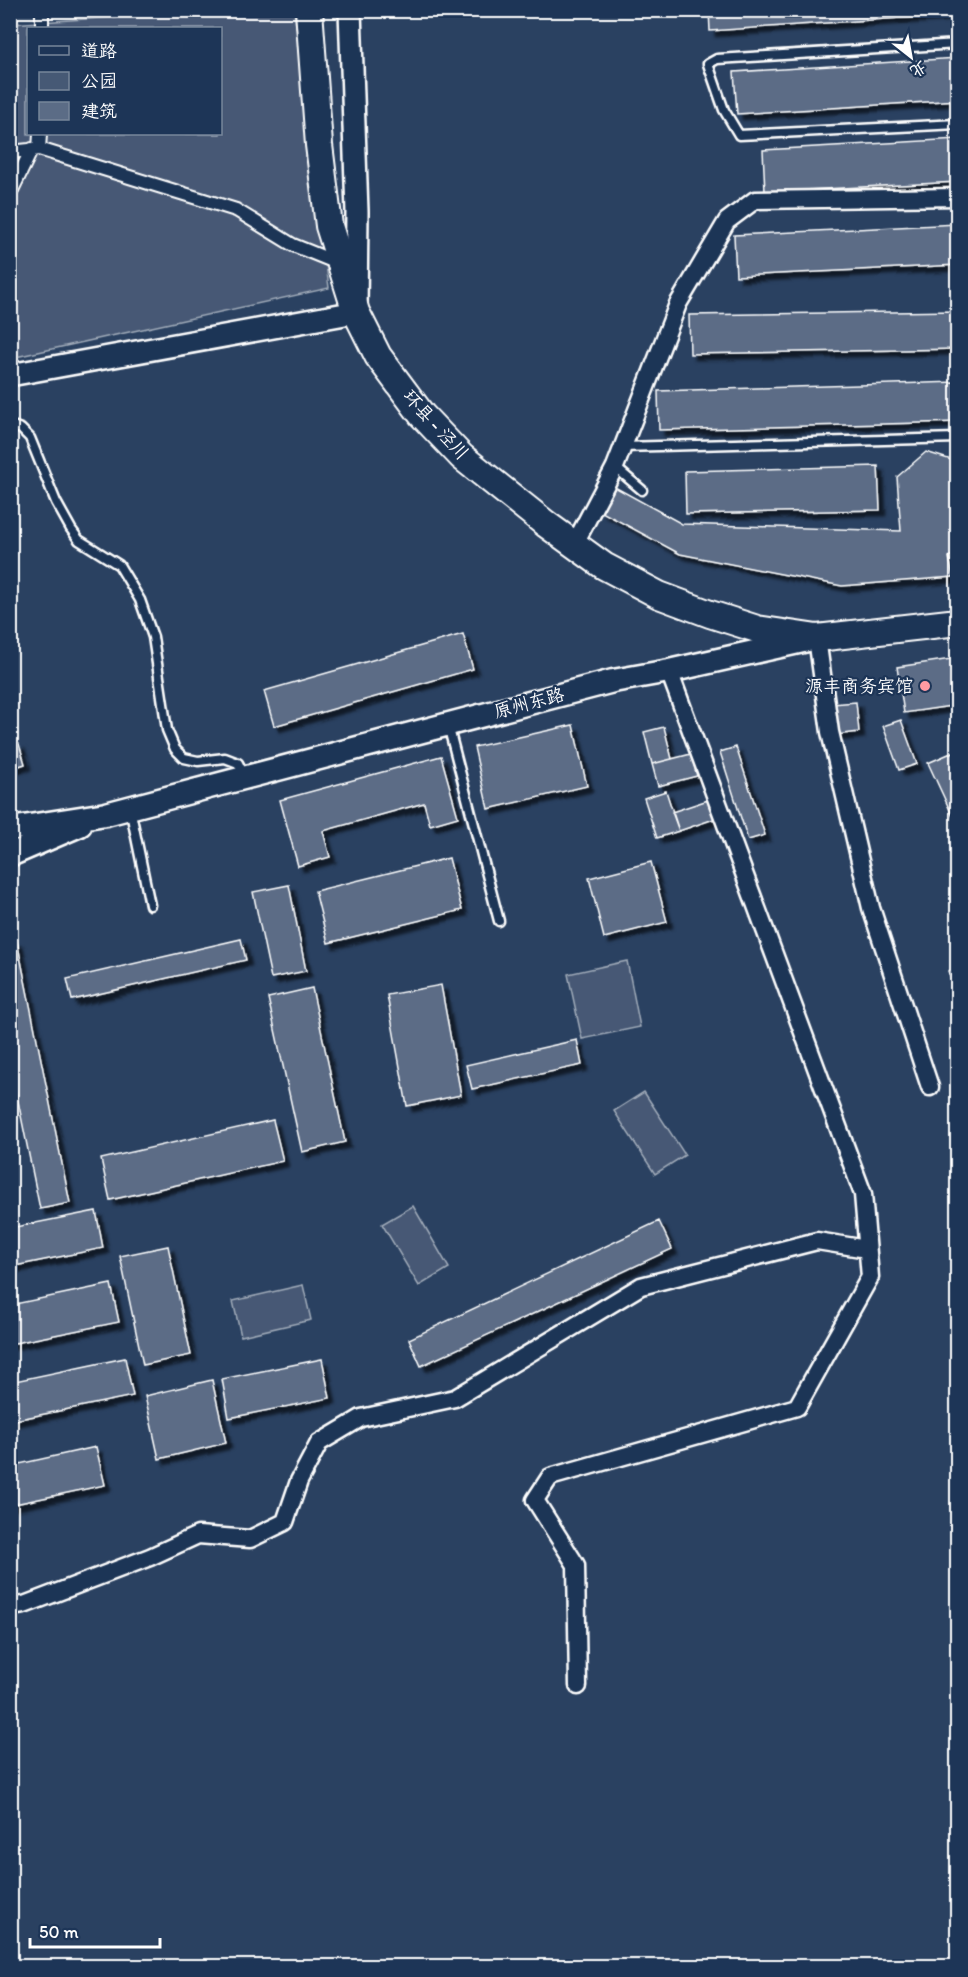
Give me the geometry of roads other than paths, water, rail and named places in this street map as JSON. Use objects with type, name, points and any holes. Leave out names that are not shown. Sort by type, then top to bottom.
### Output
[{"type":"main road","name":"环县 - 泾川","points":[[309,18],[319,145],[328,215],[341,264],[356,312],[378,356],[422,415],[462,457],[604,567],[659,595],[757,629],[817,638]]},
{"type":"main road","name":"原州东路","points":[[10,829],[106,814],[613,681],[817,638],[957,622]]},
{"type":"main road","name":"原州东路","points":[[10,855],[106,814]]},
{"type":"street","points":[[42,10],[42,27]]},
{"type":"street","points":[[10,375],[356,312],[357,212],[350,10]]},
{"type":"street","points":[[10,194],[36,149],[39,135]]},
{"type":"street","points":[[10,152],[36,149],[236,210],[293,245],[341,264]]},
{"type":"street","points":[[574,545],[615,467],[678,304],[727,221],[755,200],[957,197]]},
{"type":"street","points":[[817,638],[830,732],[871,909],[930,1087]]},
{"type":"street","points":[[578,1686],[576,1565],[535,1500],[550,1477],[797,1407],[870,1277],[863,1194],[669,671]]},
{"type":"street","points":[[10,1607],[24,1605],[139,1561],[198,1534],[250,1539],[285,1522],[299,1480],[319,1443],[361,1418],[455,1398],[642,1286],[817,1241],[867,1248]]},
{"type":"lane","points":[[957,44],[717,59],[708,64],[724,110],[739,135],[957,124]]},
{"type":"lane","points":[[10,425],[21,429],[30,438],[56,502],[79,540],[119,565],[140,600],[153,637],[167,730],[175,749],[184,758],[198,761],[225,759],[238,763],[246,777]]},
{"type":"lane","points":[[622,447],[957,438]]},
{"type":"lane","points":[[615,467],[642,490]]},
{"type":"lane","points":[[448,725],[499,921]]},
{"type":"lane","points":[[130,808],[150,905]]},
{"type":"place","name":"源丰商务宾馆","points":[[925,686]]}]
